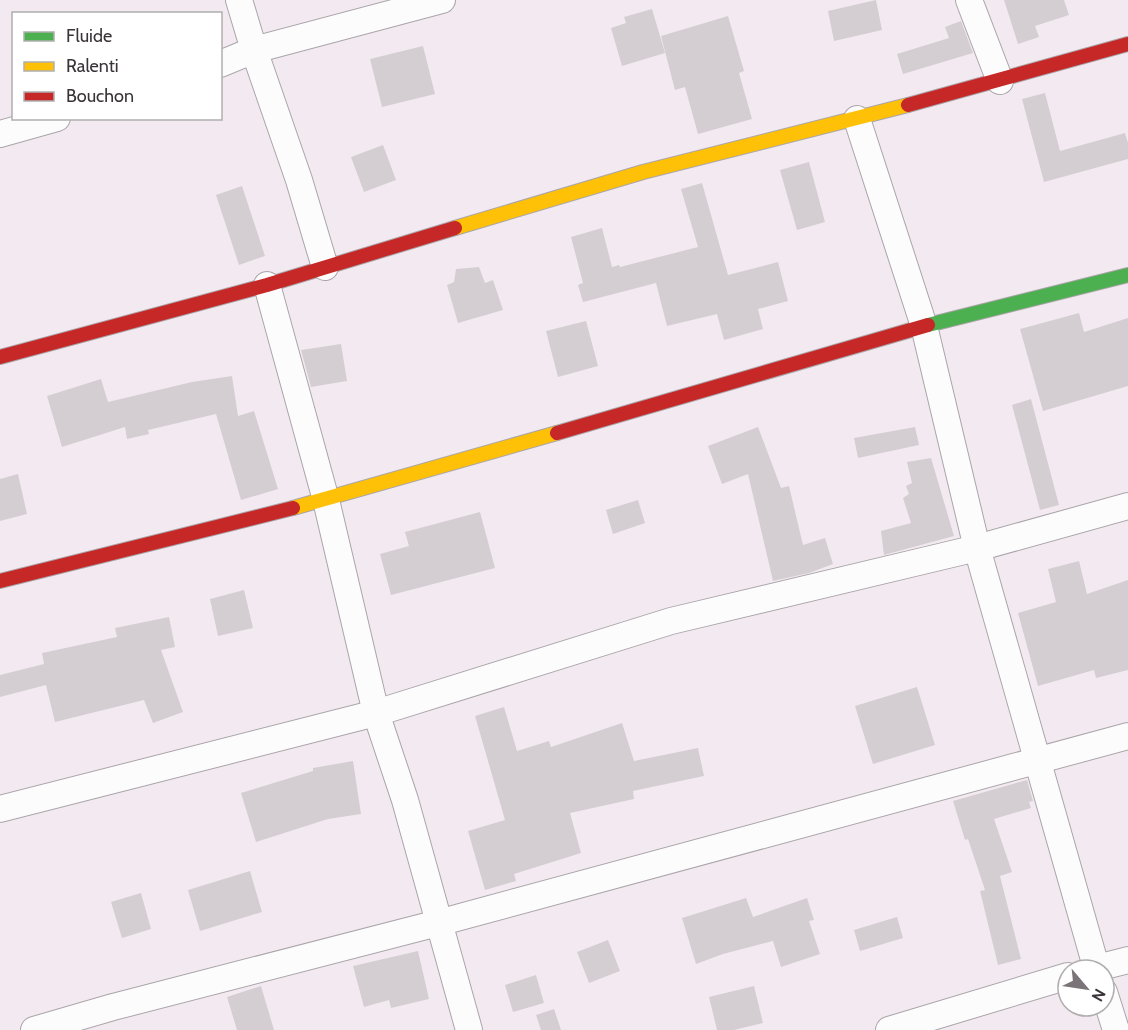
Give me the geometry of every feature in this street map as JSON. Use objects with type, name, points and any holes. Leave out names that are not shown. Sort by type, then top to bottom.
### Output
[{"type":"street","points":[[239,0],[299,180],[325,267]]},
{"type":"street","points":[[222,63],[254,50],[442,0]]},
{"type":"street","points":[[969,0],[1000,81]]},
{"type":"street","points":[[0,357],[267,285],[643,172],[1000,81],[1128,44]]},
{"type":"street","points":[[857,118],[924,326],[977,548],[1092,958]]},
{"type":"street","points":[[0,134],[50,120]]},
{"type":"street","points":[[0,581],[326,500],[924,326],[1128,275]]},
{"type":"street","points":[[267,285],[326,500],[376,713],[405,800],[469,1030]]},
{"type":"street","points":[[0,809],[376,713],[671,621],[977,548],[1128,506]]},
{"type":"street","points":[[34,1030],[113,1006],[438,923],[1128,736]]},
{"type":"street","points":[[889,1030],[1056,980]]},
{"type":"building","points":[[876,0],[882,30],[834,41],[828,11]]},
{"type":"building","points":[[1004,0],[1064,0],[1069,15],[1035,26],[1039,37],[1018,44]]},
{"type":"building","points":[[652,9],[665,53],[622,66],[611,28],[626,23],[624,17]]},
{"type":"building","points":[[728,16],[744,71],[739,73],[752,119],[698,134],[685,87],[675,90],[661,36]]},
{"type":"building","points":[[961,21],[973,53],[903,74],[897,54],[949,38],[945,27]]},
{"type":"building","points":[[423,46],[435,94],[382,107],[370,59]]},
{"type":"building","points":[[1045,93],[1060,151],[1125,133],[1128,143],[1128,159],[1044,182],[1022,99]]},
{"type":"building","points":[[383,145],[396,180],[364,192],[351,157]]},
{"type":"building","points":[[809,162],[825,222],[797,230],[780,170]]},
{"type":"building","points":[[702,183],[728,275],[778,262],[788,301],[758,309],[763,329],[724,340],[717,314],[667,326],[656,283],[583,302],[578,285],[583,283],[571,237],[602,228],[612,267],[619,265],[620,267],[698,247],[681,189]]},
{"type":"building","points":[[242,186],[265,256],[239,265],[216,195]]},
{"type":"building","points":[[479,267],[485,283],[493,280],[503,310],[458,323],[447,285],[454,282],[456,269]]},
{"type":"building","points":[[1079,313],[1084,332],[1128,318],[1128,386],[1043,411],[1020,329]]},
{"type":"building","points":[[586,321],[598,366],[558,377],[546,331]]},
{"type":"building","points":[[341,344],[347,381],[311,387],[301,350]]},
{"type":"building","points":[[232,376],[238,416],[254,411],[278,489],[241,500],[216,414],[148,430],[149,434],[127,439],[125,427],[62,447],[47,396],[101,379],[108,402],[192,382]]},
{"type":"building","points":[[1031,399],[1059,505],[1040,510],[1012,405]]},
{"type":"building","points":[[758,427],[781,488],[789,486],[803,545],[825,538],[833,564],[809,573],[773,581],[748,474],[722,484],[708,446]]},
{"type":"building","points":[[915,427],[919,445],[858,458],[854,438]]},
{"type":"building","points":[[931,458],[954,536],[884,555],[881,531],[911,523],[903,498],[909,494],[906,486],[912,483],[907,462]]},
{"type":"building","points":[[18,474],[27,514],[0,521],[0,479]]},
{"type":"building","points":[[638,500],[645,523],[613,534],[606,510]]},
{"type":"building","points":[[480,512],[495,568],[391,595],[380,554],[409,546],[405,532]]},
{"type":"building","points":[[1079,561],[1087,594],[1128,580],[1128,670],[1096,678],[1094,670],[1038,686],[1018,613],[1056,602],[1048,569]]},
{"type":"building","points":[[244,590],[253,628],[218,636],[210,599]]},
{"type":"building","points":[[169,617],[175,647],[161,650],[183,712],[153,723],[144,700],[55,722],[46,685],[0,697],[0,675],[44,664],[42,653],[117,637],[115,628]]},
{"type":"building","points":[[917,687],[935,745],[873,764],[855,706]]},
{"type":"building","points":[[504,707],[517,751],[549,741],[551,747],[622,723],[634,761],[698,748],[704,776],[633,791],[634,799],[570,813],[581,853],[514,874],[516,881],[485,890],[468,831],[505,820],[475,716]]},
{"type":"building","points":[[353,761],[361,814],[328,819],[256,842],[241,793],[313,771],[313,768]]},
{"type":"building","points":[[1027,780],[1033,801],[1029,802],[1031,808],[994,819],[1012,872],[1000,876],[1021,959],[998,965],[980,891],[985,890],[968,839],[965,840],[953,801]]},
{"type":"building","points":[[250,871],[262,912],[200,931],[188,890]]},
{"type":"building","points":[[141,893],[151,929],[122,938],[111,902]]},
{"type":"building","points":[[746,898],[753,917],[807,898],[814,920],[809,921],[820,954],[781,967],[773,941],[723,954],[696,964],[682,918]]},
{"type":"building","points":[[897,917],[903,938],[860,951],[854,930]]},
{"type":"building","points":[[608,940],[620,971],[589,983],[577,952]]},
{"type":"building","points":[[418,951],[429,999],[391,1008],[389,1000],[364,1007],[353,966]]},
{"type":"building","points":[[536,975],[544,1003],[513,1012],[505,985]]},
{"type":"building","points":[[261,986],[274,1030],[237,1030],[227,997]]},
{"type":"building","points":[[754,986],[763,1023],[734,1030],[717,1030],[709,997]]},
{"type":"building","points":[[554,1009],[561,1030],[541,1030],[536,1015]]},
{"type":"traffic: fast","points":[[928,325],[1128,275]]},
{"type":"traffic: slow","points":[[455,228],[643,172],[908,105]]},
{"type":"traffic: slow","points":[[293,508],[557,433]]},
{"type":"traffic: jam","points":[[908,105],[1128,44]]},
{"type":"traffic: jam","points":[[0,357],[267,285],[455,228]]},
{"type":"traffic: jam","points":[[557,433],[928,325]]},
{"type":"traffic: jam","points":[[0,581],[293,508]]}]
